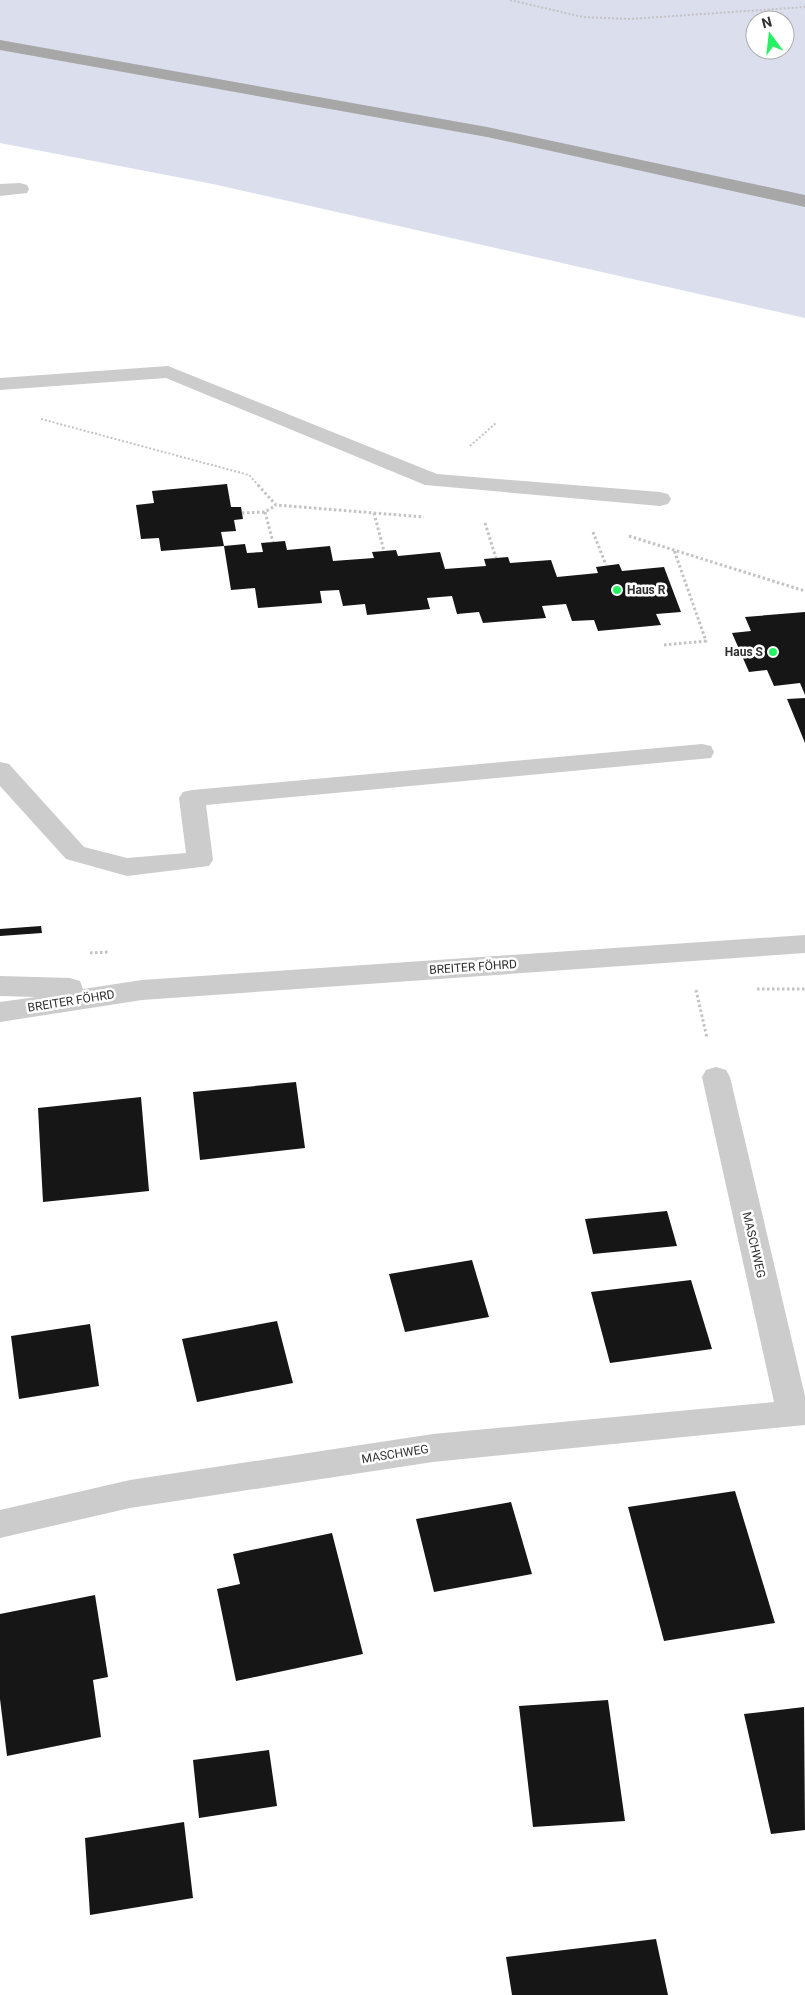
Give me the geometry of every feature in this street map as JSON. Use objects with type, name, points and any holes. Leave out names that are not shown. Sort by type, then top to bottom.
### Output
[{"type":"main road","points":[[0,45],[487,132],[805,201]]},
{"type":"street","points":[[0,190],[20,189]]},
{"type":"street","points":[[0,384],[168,372],[433,480],[660,499]]},
{"type":"street","points":[[0,770],[75,854],[127,867],[200,860],[192,798],[702,752]]},
{"type":"street","name":"BREITER FÖHRD","points":[[0,1012],[142,990],[805,944]]},
{"type":"street","name":"BREITER FÖHRD","points":[[0,986],[142,990]]},
{"type":"street","name":"MASCHWEG","points":[[0,1524],[130,1494],[433,1448],[799,1412],[716,1077]]},
{"type":"path","points":[[510,0],[584,18],[630,19],[805,7]]},
{"type":"path","points":[[242,513],[265,512],[276,505]]},
{"type":"path","points":[[265,512],[273,542]]},
{"type":"path","points":[[374,513],[384,551]]},
{"type":"path","points":[[485,523],[496,558]]},
{"type":"path","points":[[593,532],[606,565]]},
{"type":"path","points":[[664,645],[706,641],[674,550]]},
{"type":"path","points":[[696,989],[716,1077]]},
{"type":"shaded area","points":[[0,0],[805,0],[805,318],[213,184],[0,143]]},
{"type":"building","points":[[227,484],[231,507],[241,507],[243,519],[234,520],[236,531],[221,532],[224,546],[161,551],[159,538],[141,539],[136,505],[154,503],[152,491]]},
{"type":"building","points":[[285,541],[287,550],[330,546],[333,561],[374,558],[372,552],[396,550],[398,556],[440,552],[445,569],[486,566],[484,559],[508,557],[510,563],[551,560],[557,577],[598,573],[596,567],[619,564],[622,571],[664,567],[681,612],[656,614],[661,625],[598,631],[594,620],[572,621],[566,604],[542,606],[546,618],[483,623],[479,612],[457,614],[452,596],[427,598],[430,609],[367,615],[365,604],[343,606],[339,590],[320,591],[322,603],[258,608],[255,588],[231,590],[224,546],[245,544],[247,553],[263,552],[261,543]]},
{"type":"building","name":"Haus S","points":[[805,612],[805,695],[800,683],[774,686],[767,670],[749,672],[732,633],[751,631],[745,617]]},
{"type":"building","points":[[805,698],[805,743],[787,699]]},
{"type":"building","points":[[41,926],[42,933],[0,936],[0,929]]},
{"type":"building","points":[[296,1082],[305,1148],[200,1160],[193,1092]]},
{"type":"building","points":[[141,1097],[149,1191],[43,1202],[38,1108]]},
{"type":"building","points":[[667,1211],[677,1246],[593,1254],[585,1219]]},
{"type":"building","points":[[472,1260],[489,1317],[405,1332],[389,1274]]},
{"type":"building","points":[[691,1280],[712,1349],[610,1363],[591,1292]]},
{"type":"building","points":[[277,1321],[293,1383],[197,1402],[182,1339]]},
{"type":"building","points":[[90,1324],[99,1386],[19,1399],[11,1336]]},
{"type":"building","points":[[735,1491],[775,1623],[664,1641],[628,1507]]},
{"type":"building","points":[[511,1502],[532,1574],[434,1592],[416,1519]]},
{"type":"building","points":[[332,1533],[363,1654],[236,1681],[217,1589],[240,1584],[233,1554]]},
{"type":"building","points":[[95,1595],[108,1677],[93,1680],[101,1737],[7,1756],[0,1699],[0,1614]]},
{"type":"building","points":[[608,1700],[625,1821],[533,1827],[519,1706]]},
{"type":"building","points":[[804,1707],[805,1830],[771,1834],[744,1714]]},
{"type":"building","points":[[269,1750],[277,1806],[199,1818],[193,1760]]},
{"type":"building","points":[[184,1822],[193,1898],[90,1915],[85,1838]]},
{"type":"building","points":[[656,1939],[668,1995],[512,1995],[506,1957]]},
{"type":"place","name":"Haus R","points":[[617,590]]},
{"type":"place","name":"Haus S","points":[[773,652]]}]
